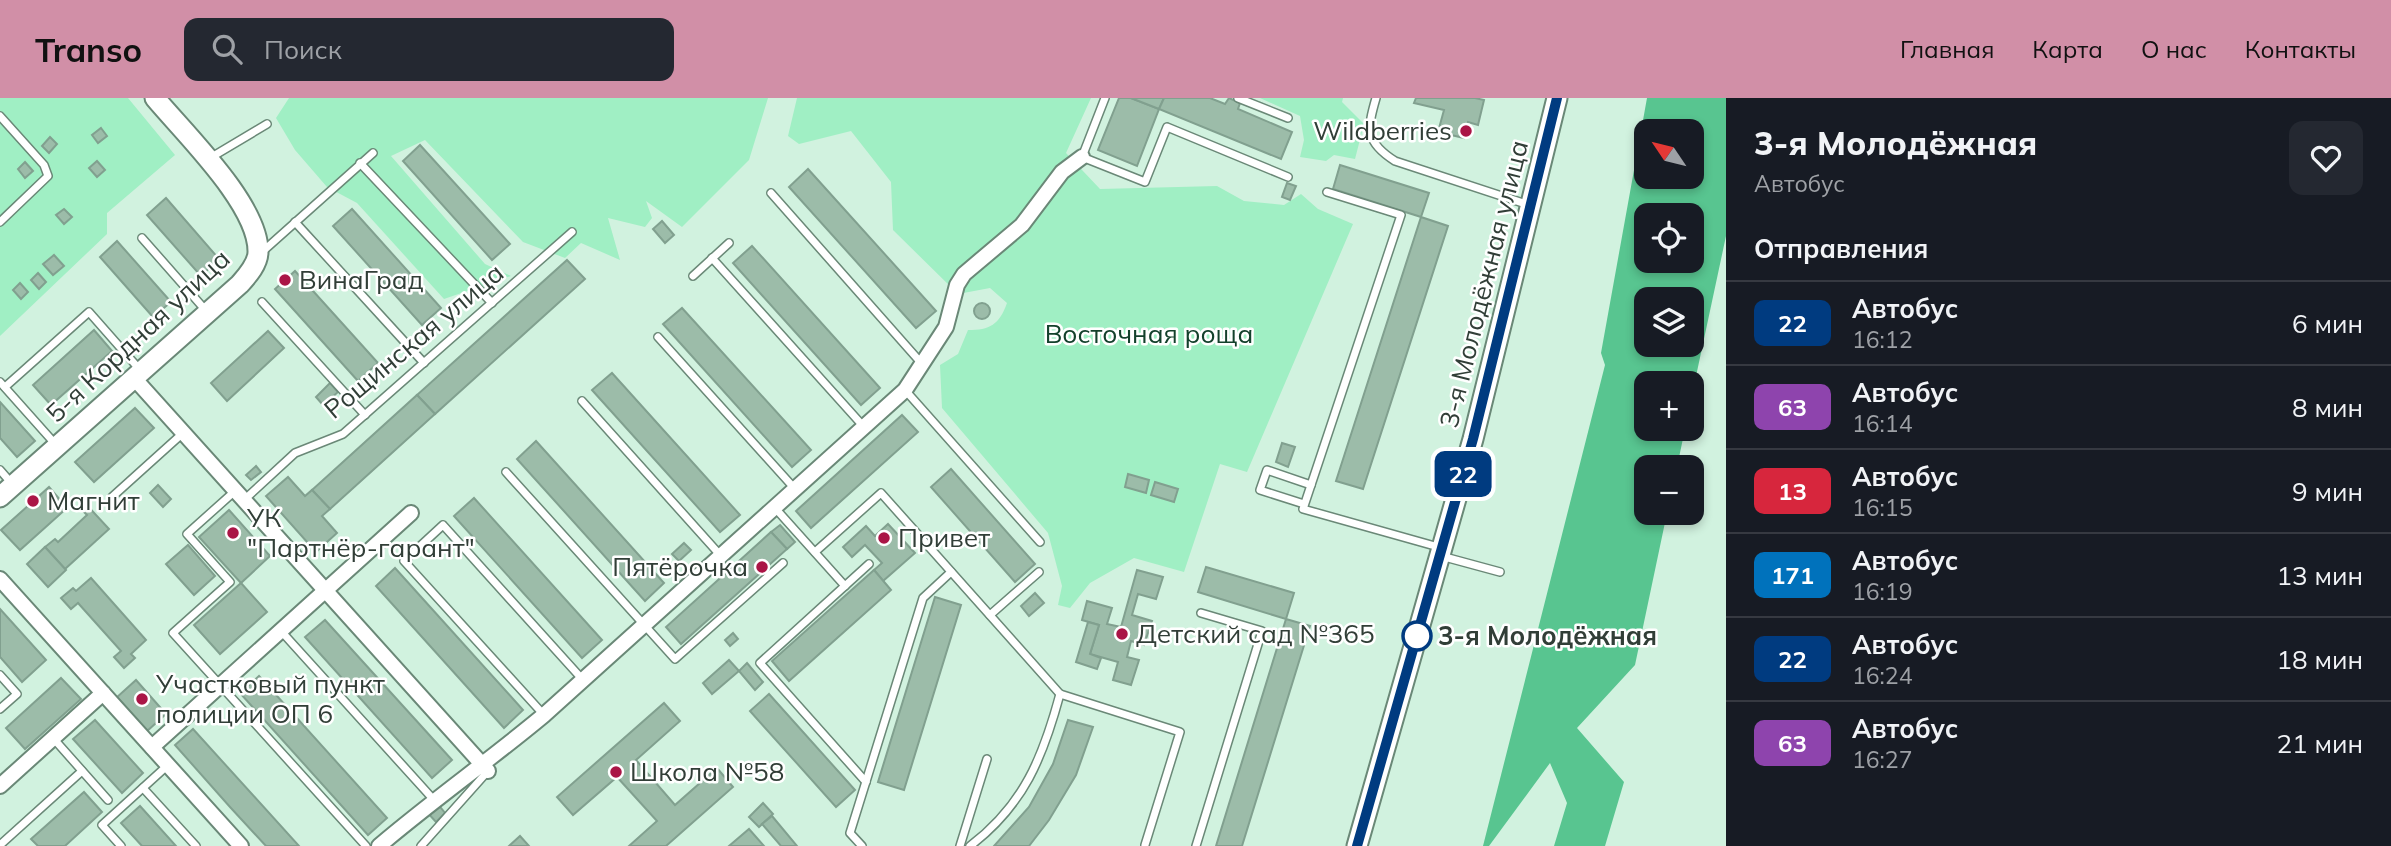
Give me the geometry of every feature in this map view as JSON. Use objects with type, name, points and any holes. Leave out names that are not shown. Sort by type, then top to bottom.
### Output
[{"type":"main road","name":"5-я Кордная улица","points":[[7,491],[240,284],[259,255],[256,233],[243,203],[155,98]]},
{"type":"main road","name":"3-я Молодёжная улица","points":[[1357,846],[1473,439],[1557,98]]},
{"type":"street","points":[[379,846],[433,799],[486,768],[905,390],[946,327],[957,285],[964,274],[1022,225],[1062,172],[1082,157]]},
{"type":"street","points":[[138,375],[183,433],[486,768]]},
{"type":"street","points":[[152,747],[411,513]]},
{"type":"street","points":[[0,579],[241,846]]},
{"type":"street","points":[[0,786],[103,693]]},
{"type":"lane","points":[[1105,98],[1082,157],[1144,183],[1167,127],[1288,177]]},
{"type":"lane","points":[[1238,98],[1288,118]]},
{"type":"lane","points":[[1376,98],[1370,131],[1372,142],[1382,153],[1395,161],[1530,206]]},
{"type":"lane","points":[[0,116],[44,165],[48,176],[0,222]]},
{"type":"lane","points":[[0,130],[7,123]]},
{"type":"lane","points":[[207,160],[267,124]]},
{"type":"lane","points":[[259,255],[373,153]]},
{"type":"lane","points":[[360,163],[492,303]]},
{"type":"lane","points":[[1327,192],[1401,215],[1303,509],[1500,572]]},
{"type":"lane","points":[[771,193],[923,366]]},
{"type":"lane","points":[[295,222],[424,363]]},
{"type":"lane","name":"Рощинская улица","points":[[221,685],[173,633],[230,582],[187,534],[295,453],[343,434],[572,232]]},
{"type":"lane","points":[[142,239],[208,313]]},
{"type":"lane","points":[[693,276],[729,243]]},
{"type":"lane","points":[[712,258],[864,427]]},
{"type":"lane","points":[[262,302],[365,415]]},
{"type":"lane","points":[[57,447],[2,385],[89,312],[138,375]]},
{"type":"lane","points":[[658,337],[795,489]]},
{"type":"lane","points":[[905,390],[1040,542]]},
{"type":"lane","points":[[582,401],[721,556]]},
{"type":"lane","points":[[112,497],[183,433]]},
{"type":"lane","points":[[0,470],[7,491]]},
{"type":"lane","points":[[1304,504],[1260,490],[1267,470],[1311,485]]},
{"type":"lane","points":[[506,472],[675,660],[783,563]]},
{"type":"lane","points":[[815,552],[881,493],[1060,694],[1180,732],[1146,846]]},
{"type":"lane","points":[[775,508],[845,586]]},
{"type":"lane","points":[[544,715],[404,561],[443,525],[583,680]]},
{"type":"lane","points":[[866,782],[760,663],[869,564]]},
{"type":"lane","points":[[862,846],[850,833],[923,597],[951,572]]},
{"type":"lane","points":[[990,615],[1039,572]]},
{"type":"lane","points":[[1196,846],[1262,632],[1201,613]]},
{"type":"lane","points":[[281,631],[433,799]]},
{"type":"lane","points":[[0,675],[17,694],[0,709]]},
{"type":"lane","points":[[221,685],[366,846]]},
{"type":"lane","points":[[970,846],[996,826],[1019,795],[1045,749],[1060,694]]},
{"type":"lane","points":[[53,738],[108,800]]},
{"type":"lane","points":[[960,846],[987,759]]},
{"type":"lane","points":[[121,846],[102,825],[168,765]]},
{"type":"lane","points":[[421,846],[486,768]]},
{"type":"lane","points":[[0,845],[82,771]]},
{"type":"lane","points":[[143,788],[196,846]]},
{"type":"green space","points":[[0,98],[128,98],[175,155],[107,213],[107,234],[0,336]]},
{"type":"green space","points":[[289,98],[768,98],[749,160],[682,227],[646,201],[652,218],[645,227],[608,218],[620,260],[581,243],[565,258],[523,242],[425,140],[391,156],[485,264],[511,276],[444,299],[357,203],[327,187],[295,150],[276,118]]},
{"type":"green space","name":"Восточная роща","points":[[797,98],[1091,98],[1066,153],[1100,189],[1217,186],[1244,201],[1284,205],[1301,194],[1318,209],[1353,224],[1247,472],[1220,464],[1184,572],[1134,558],[1090,583],[1070,608],[1058,605],[1062,586],[1048,533],[942,408],[940,365],[958,354],[968,330],[993,325],[1007,303],[990,288],[958,294],[893,230],[891,182],[851,131],[799,144],[788,136]]},
{"type":"green space","points":[[1260,98],[1343,98],[1342,102],[1364,124],[1355,159],[1334,155],[1326,161],[1300,157],[1304,140],[1300,116]]},
{"type":"green space","points":[[1647,98],[1726,98],[1726,236],[1704,339],[1704,287],[1634,287],[1634,357],[1700,357],[1697,371],[1634,371],[1634,441],[1682,441],[1680,455],[1634,455],[1634,525],[1664,525],[1635,665],[1577,728],[1624,782],[1605,846],[1554,846],[1567,803],[1550,763],[1489,846],[1483,846],[1605,365],[1601,353],[1634,170],[1634,189],[1704,189],[1704,119],[1643,119]]},
{"type":"building","points":[[1119,98],[1131,98],[1159,109],[1137,166],[1098,150]]},
{"type":"building","points":[[1131,98],[1164,98],[1159,109]]},
{"type":"building","points":[[1164,98],[1210,98],[1225,104],[1229,98],[1240,103],[1238,109],[1292,132],[1281,159],[1159,109]]},
{"type":"building","points":[[1416,98],[1484,100],[1478,125],[1468,122],[1464,138],[1438,132],[1444,110],[1414,103]]},
{"type":"building","points":[[101,128],[107,136],[98,143],[92,135]]},
{"type":"building","points":[[50,137],[57,144],[49,153],[42,146]]},
{"type":"building","points":[[420,145],[510,244],[492,260],[403,161]]},
{"type":"building","points":[[97,161],[105,170],[97,177],[89,168]]},
{"type":"building","points":[[25,162],[33,171],[25,178],[18,169]]},
{"type":"building","points":[[1340,165],[1429,193],[1421,217],[1333,189]]},
{"type":"building","points":[[808,169],[936,311],[916,328],[789,187]]},
{"type":"building","points":[[1287,183],[1296,186],[1290,200],[1282,197]]},
{"type":"building","points":[[166,198],[219,259],[201,276],[147,215]]},
{"type":"building","points":[[64,209],[72,217],[64,224],[56,215]]},
{"type":"building","points":[[352,209],[441,308],[422,325],[333,226]]},
{"type":"building","points":[[1421,217],[1448,226],[1363,489],[1336,481]]},
{"type":"building","points":[[662,221],[674,235],[665,243],[653,229]]},
{"type":"building","points":[[117,241],[171,302],[153,317],[100,257]]},
{"type":"building","points":[[752,246],[880,388],[861,405],[733,263]]},
{"type":"building","points":[[54,255],[64,266],[53,275],[43,264]]},
{"type":"building","points":[[567,260],[585,279],[435,414],[417,395]]},
{"type":"building","points":[[295,271],[378,363],[358,381],[275,289]]},
{"type":"building","points":[[38,273],[46,282],[39,289],[31,280]]},
{"type":"building","points":[[20,283],[28,292],[21,299],[13,290]]},
{"type":"building","points":[[979,303],[985,303],[990,311],[988,317],[979,319],[974,314],[974,308]]},
{"type":"building","points":[[682,308],[811,450],[792,467],[663,324]]},
{"type":"building","points":[[94,330],[112,351],[51,405],[33,385]]},
{"type":"building","points":[[268,331],[284,348],[227,401],[211,383]]},
{"type":"building","points":[[612,373],[740,515],[720,532],[592,390]]},
{"type":"building","points":[[330,383],[338,392],[323,405],[316,397]]},
{"type":"building","points":[[417,395],[435,414],[330,509],[312,490]]},
{"type":"building","points":[[0,402],[35,441],[17,457],[0,438]]},
{"type":"building","points":[[135,408],[154,428],[94,482],[75,462]]},
{"type":"building","points":[[902,415],[918,432],[811,528],[796,511]]},
{"type":"building","points":[[536,441],[664,583],[645,601],[517,459]]},
{"type":"building","points":[[1282,443],[1295,447],[1288,467],[1276,462]]},
{"type":"building","points":[[256,466],[261,472],[251,480],[246,475]]},
{"type":"building","points":[[951,469],[1035,564],[1015,582],[931,487]]},
{"type":"building","points":[[1128,474],[1149,480],[1146,493],[1125,487]]},
{"type":"building","points":[[288,477],[305,496],[312,490],[330,509],[322,516],[337,533],[316,552],[266,496]]},
{"type":"building","points":[[1155,482],[1178,489],[1174,502],[1151,495]]},
{"type":"building","points":[[158,485],[171,499],[163,507],[150,493]]},
{"type":"building","points":[[49,487],[67,508],[20,550],[1,530]]},
{"type":"building","points":[[474,498],[602,640],[582,658],[454,516]]},
{"type":"building","points":[[84,502],[109,529],[65,569],[45,547],[55,539],[58,542],[87,515],[79,507]]},
{"type":"building","points":[[229,510],[270,556],[241,583],[199,537]]},
{"type":"building","points":[[888,524],[915,553],[883,581],[874,570],[882,563],[865,545],[852,557],[843,547],[866,526],[875,536]]},
{"type":"building","points":[[780,525],[795,542],[787,549],[771,532]]},
{"type":"building","points":[[771,532],[787,549],[681,644],[666,627]]},
{"type":"building","points":[[684,543],[691,550],[679,561],[672,554]]},
{"type":"building","points":[[188,545],[215,576],[194,595],[166,564]]},
{"type":"building","points":[[45,547],[66,570],[48,587],[27,564]]},
{"type":"building","points":[[1206,567],[1294,593],[1286,619],[1198,592]]},
{"type":"building","points":[[395,568],[523,710],[504,728],[376,586]]},
{"type":"building","points":[[874,570],[891,590],[789,681],[772,661]]},
{"type":"building","name":"Детский сад №365","points":[[1137,570],[1163,577],[1156,599],[1138,594],[1132,615],[1152,621],[1144,645],[1131,641],[1127,657],[1139,660],[1131,685],[1113,680],[1118,662],[1090,654],[1099,625],[1082,620],[1087,601],[1112,608],[1107,624],[1121,627]]},
{"type":"building","points":[[91,578],[146,640],[131,654],[135,658],[124,668],[114,657],[121,651],[78,603],[71,609],[61,598],[73,588],[76,591]]},
{"type":"building","points":[[241,583],[267,612],[220,654],[194,625]]},
{"type":"building","points":[[1035,593],[1044,603],[1029,616],[1021,606]]},
{"type":"building","points":[[935,597],[961,605],[904,790],[878,782]]},
{"type":"building","points":[[0,609],[46,660],[22,682],[0,657]]},
{"type":"building","points":[[1286,619],[1310,626],[1242,846],[1216,846]]},
{"type":"building","points":[[325,620],[452,760],[432,778],[305,637]]},
{"type":"building","points":[[1088,622],[1099,625],[1090,654],[1101,658],[1097,669],[1076,662]]},
{"type":"building","points":[[733,633],[738,639],[730,646],[725,640]]},
{"type":"building","points":[[729,660],[739,671],[712,694],[703,683]]},
{"type":"building","points":[[747,663],[763,682],[755,690],[739,671]]},
{"type":"building","points":[[259,676],[387,818],[368,835],[240,693]]},
{"type":"building","points":[[61,678],[81,699],[25,749],[6,728]]},
{"type":"building","points":[[136,680],[166,714],[146,732],[116,698]]},
{"type":"building","points":[[769,694],[855,790],[836,807],[750,711]]},
{"type":"building","name":"Школа №58","points":[[664,703],[680,721],[636,760],[675,805],[717,768],[733,787],[666,846],[629,846],[657,821],[617,777],[573,815],[557,797]]},
{"type":"building","points":[[95,720],[143,773],[122,793],[73,739]]},
{"type":"building","points":[[1068,720],[1093,727],[1076,775],[1049,820],[1029,846],[994,846],[1029,807],[1053,764]]},
{"type":"building","points":[[193,729],[299,846],[266,846],[230,807],[175,745]]},
{"type":"building","points":[[84,792],[102,812],[65,846],[38,846],[31,839]]},
{"type":"building","points":[[437,803],[445,813],[436,822],[427,812]]},
{"type":"building","points":[[763,803],[773,814],[759,827],[749,817]]},
{"type":"building","points":[[140,806],[176,846],[142,846],[121,823]]},
{"type":"building","points":[[772,816],[797,846],[781,846],[762,824]]},
{"type":"building","points":[[749,829],[764,846],[729,846]]},
{"type":"building","points":[[520,836],[529,846],[509,846]]},
{"type":"bus line","name":"22","points":[[1357,846],[1473,439],[1557,98]]},
{"type":"place","name":"Wildberries","points":[[1466,131]]},
{"type":"place","name":"ВинаГрад","points":[[285,280]]},
{"type":"place","name":"Магнит","points":[[33,501]]},
{"type":"place","name":"УК \"Партнёр-гарант\"","points":[[233,533]]},
{"type":"place","name":"Привет","points":[[884,538]]},
{"type":"place","name":"Пятёрочка","points":[[762,567]]},
{"type":"place","name":"Детский сад №365","points":[[1122,634]]},
{"type":"place","name":"3-я Молодёжная","points":[[1417,636]]},
{"type":"place","name":"Участковый пункт полиции ОП 6","points":[[142,699]]},
{"type":"place","name":"Школа №58","points":[[616,772]]}]
